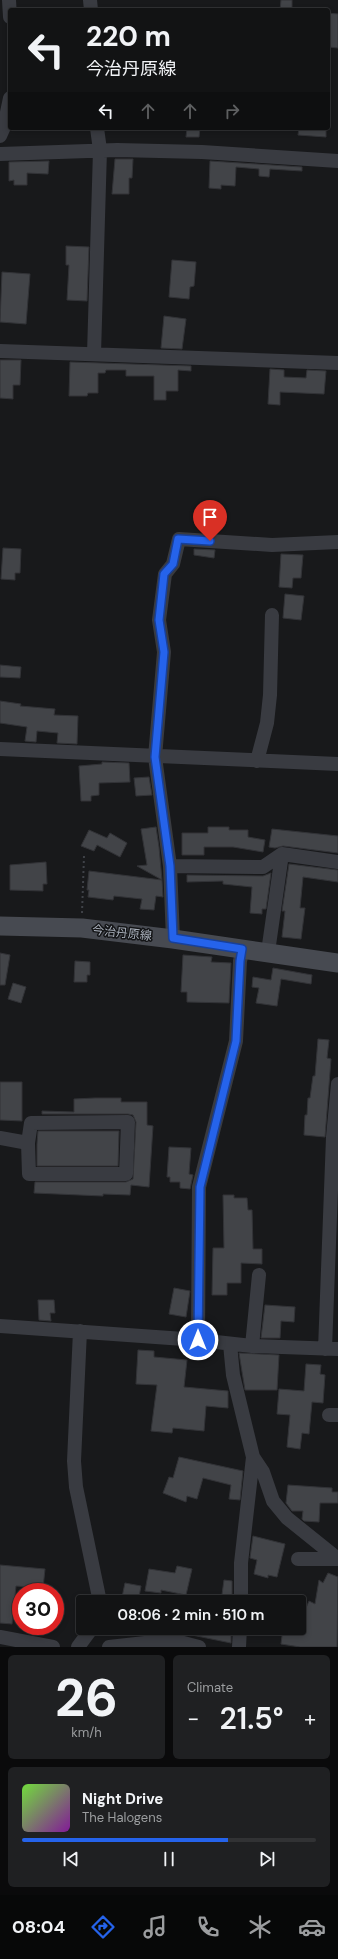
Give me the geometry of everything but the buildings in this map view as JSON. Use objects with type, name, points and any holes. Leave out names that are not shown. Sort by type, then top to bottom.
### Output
[{"type":"main road","name":"今治丹原線","points":[[0,926],[82,928],[173,938],[338,963]]},
{"type":"street","points":[[0,136],[4,127],[8,108]]},
{"type":"street","points":[[94,354],[100,150],[96,130]]},
{"type":"street","points":[[0,154],[100,150],[202,152],[338,161]]},
{"type":"street","points":[[0,351],[338,363]]},
{"type":"street","points":[[173,938],[170,866],[155,757],[164,652],[159,620],[164,574],[173,564],[178,539],[272,545],[338,542]]},
{"type":"street","points":[[257,761],[267,723],[270,695],[272,615]]},
{"type":"street","points":[[0,749],[338,764]]},
{"type":"street","points":[[170,866],[263,867],[282,854],[338,862]]},
{"type":"street","points":[[268,952],[282,854]]},
{"type":"street","points":[[198,1340],[200,1187],[236,1041],[240,961],[242,949]]},
{"type":"street","points":[[0,1326],[198,1340],[252,1346],[332,1349],[333,1137],[338,1084]]},
{"type":"street","points":[[128,1122],[126,1174],[29,1174],[28,1143],[31,1123],[128,1122]]},
{"type":"street","points":[[0,1138],[28,1143]]},
{"type":"street","points":[[252,1346],[259,1275]]},
{"type":"street","points":[[80,1331],[74,1461],[76,1487],[99,1595]]},
{"type":"street","points":[[230,1344],[233,1375],[253,1457],[263,1472],[273,1501],[287,1518],[338,1559]]},
{"type":"street","points":[[241,1595],[241,1563],[253,1457]]},
{"type":"street","points":[[298,1559],[338,1559]]},
{"type":"street","points":[[78,1647],[87,1635]]},
{"type":"street","points":[[239,1647],[240,1635]]},
{"type":"street","points":[[0,1637],[53,1647]]},
{"type":"street","points":[[109,1647],[172,1640],[199,1647]]},
{"type":"path","points":[[82,928],[84,856]]},
{"type":"route","points":[[198,1340],[200,1187],[236,1041],[240,961],[242,949],[173,938],[171,925],[170,866],[155,757],[164,652],[159,620],[164,574],[173,564],[178,539],[210,541]]}]
